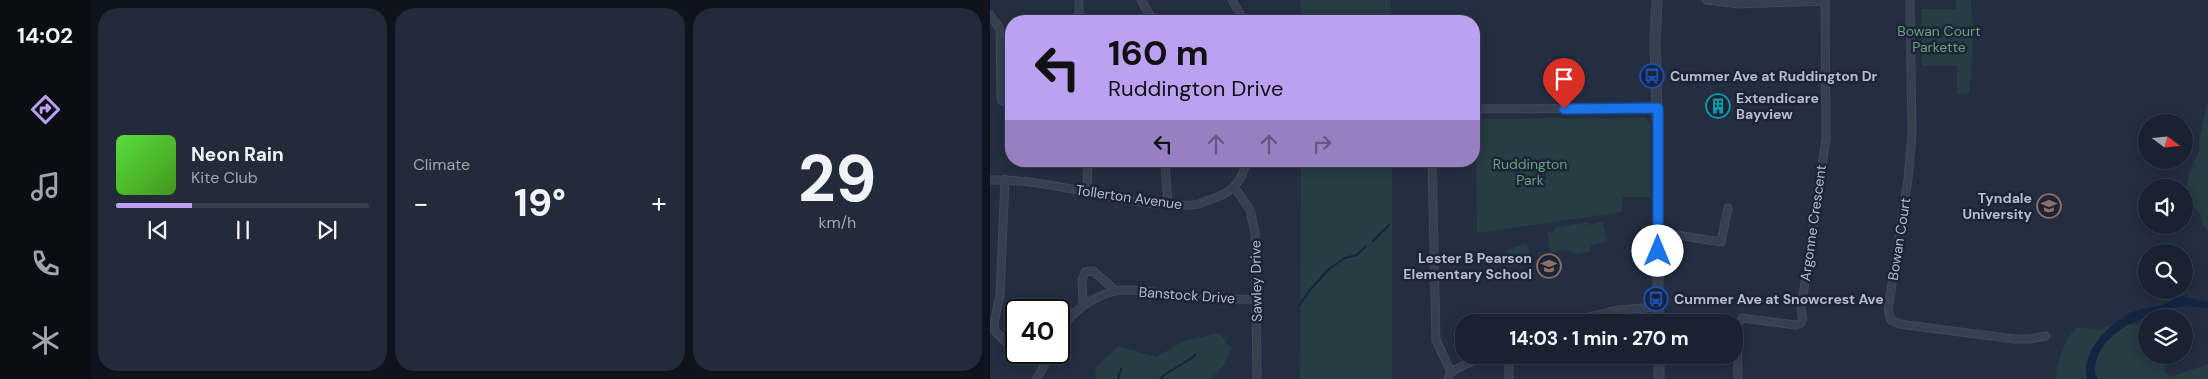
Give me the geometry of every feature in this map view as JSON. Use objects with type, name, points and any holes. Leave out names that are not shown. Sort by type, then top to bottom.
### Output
[{"type":"street","points":[[1079,0],[1079,15]]},
{"type":"street","points":[[1142,0],[1150,15]]},
{"type":"street","points":[[1232,0],[1241,15]]},
{"type":"street","points":[[1657,0],[1658,314]]},
{"type":"street","points":[[1706,0],[1740,2],[1824,0]]},
{"type":"street","name":"Argonne Crescent","points":[[1738,379],[1737,326],[1742,318],[1796,324],[1801,323],[1803,319],[1801,309],[1826,139],[1824,0]]},
{"type":"street","name":"Bowan Court","points":[[1910,0],[1912,134],[1908,178],[1888,310],[1891,320],[1899,324],[2014,339],[2046,336]]},
{"type":"street","points":[[990,15],[1000,28],[1001,96],[1002,102],[1005,103]]},
{"type":"street","points":[[1480,109],[1658,108]]},
{"type":"street","points":[[1086,192],[1088,167]]},
{"type":"street","points":[[1165,167],[1168,204]]},
{"type":"street","points":[[1235,188],[1244,167]]},
{"type":"street","points":[[1432,167],[1436,340],[1449,376],[1469,364]]},
{"type":"street","points":[[1004,179],[1000,296],[994,323],[995,331],[1005,341]]},
{"type":"street","name":"Tollerton Avenue","points":[[990,180],[1004,179],[1116,198],[1193,205],[1223,196],[1235,188]]},
{"type":"street","name":"Sawley Drive","points":[[1235,188],[1250,210],[1255,232],[1258,299],[1257,379]]},
{"type":"street","points":[[1658,232],[1721,242],[1728,208]]},
{"type":"street","points":[[1083,305],[1082,280],[1085,272],[1093,272],[1116,291]]},
{"type":"street","name":"Banstock Drive","points":[[1070,318],[1083,305],[1116,291],[1161,293],[1198,298],[1258,299]]},
{"type":"street","points":[[1598,314],[1617,310],[1658,307]]},
{"type":"street","points":[[1037,379],[1045,364]]},
{"type":"street","points":[[1509,364],[1509,379]]},
{"type":"street","points":[[1658,364],[1659,379]]},
{"type":"green space","points":[[1300,0],[1391,0],[1391,15],[1301,15]]},
{"type":"green space","name":"Bowan Court Parkette","points":[[1956,0],[1971,0],[1973,48],[1969,93],[1957,95],[1957,66],[1922,66],[1921,9],[1956,9]]},
{"type":"green space","points":[[2208,101],[2208,232],[2201,222],[2200,213],[2193,206],[2193,179],[2188,179],[2190,170],[2193,169],[2193,164],[2199,152],[2200,135]]},
{"type":"green space","name":"Ruddington Park","points":[[1646,118],[1650,124],[1651,197],[1622,197],[1622,212],[1477,233],[1476,167],[1480,167],[1480,119]]},
{"type":"green space","points":[[1301,167],[1392,167],[1392,379],[1300,379]]},
{"type":"green space","points":[[1587,222],[1588,225],[1603,222],[1607,242],[1590,245],[1590,251],[1575,254],[1567,250],[1551,253],[1547,232],[1554,231],[1554,228]]},
{"type":"green space","points":[[1526,243],[1532,259],[1511,267],[1505,251]]},
{"type":"green space","points":[[2120,322],[2137,325],[2138,364],[2166,364],[2165,373],[2171,377],[2208,364],[2208,379],[2056,379],[2062,352],[2072,332],[2077,327],[2098,330]]},
{"type":"green space","points":[[1219,333],[1231,348],[1224,365],[1211,379],[1096,379],[1095,368],[1118,346],[1156,357],[1184,341]]},
{"type":"water","points":[[2175,299],[2193,299],[2208,302],[2208,308],[2142,309],[2165,304]]},
{"type":"water","points":[[2138,310],[2138,320],[2113,335],[2100,351],[2095,369],[2097,379],[2087,379],[2086,368],[2088,358],[2099,338],[2116,322]]},
{"type":"waterway","points":[[1373,241],[1389,225]]},
{"type":"waterway","points":[[1299,306],[1309,291],[1329,269],[1345,258],[1357,255],[1366,246]]},
{"type":"waterway","points":[[1160,379],[1166,373],[1195,355]]},
{"type":"waterway","points":[[1118,379],[1121,369]]},
{"type":"place","name":"Cummer Ave at Ruddington Dr","points":[[1652,76]]},
{"type":"place","name":"Extendicare Bayview","points":[[1718,106]]},
{"type":"place","name":"Tyndale University","points":[[2049,206]]},
{"type":"place","name":"Lester B Pearson Elementary School","points":[[1549,266]]},
{"type":"place","name":"Cummer Ave at Snowcrest Ave","points":[[1656,299]]},
{"type":"route","points":[[1564,109],[1617,110],[1658,108],[1658,251]]}]
